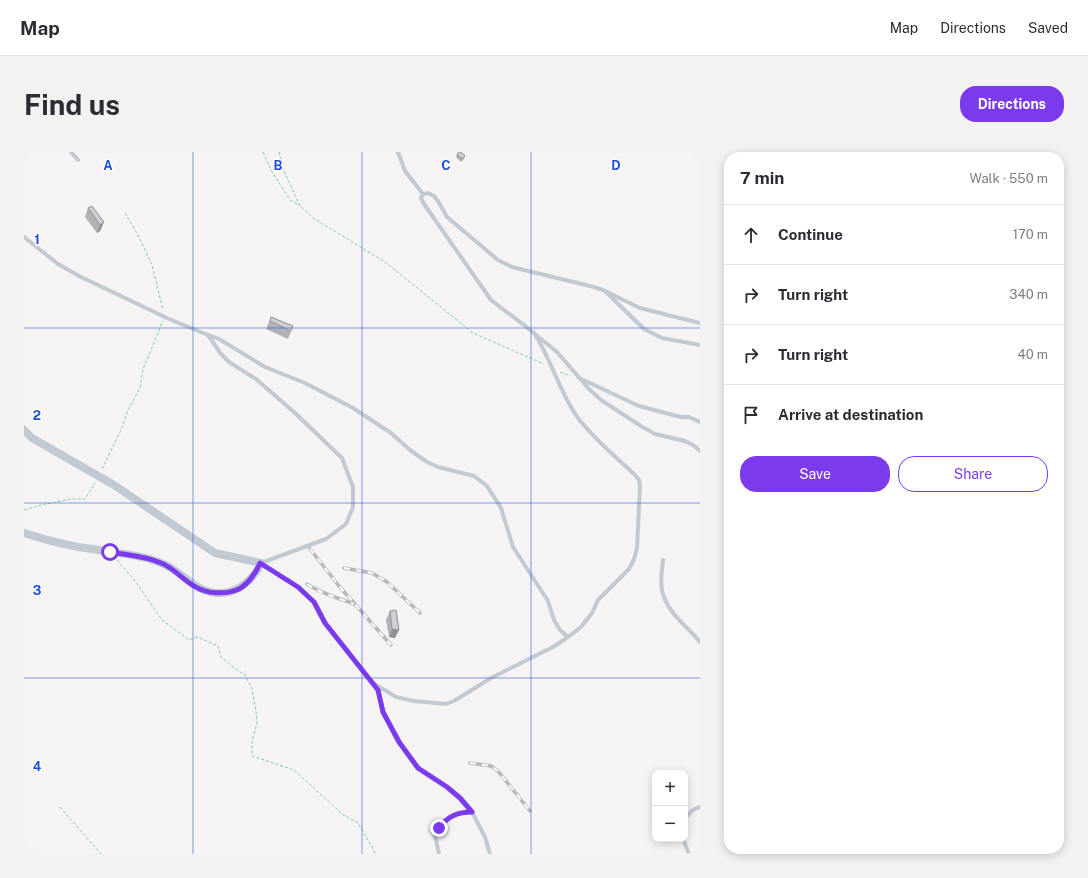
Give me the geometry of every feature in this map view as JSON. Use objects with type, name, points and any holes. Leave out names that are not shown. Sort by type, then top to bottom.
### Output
[{"type":"street","points":[[24,430],[32,438],[99,478],[114,485],[214,553],[260,563],[256,573],[239,589],[222,593],[201,590],[194,586],[176,570],[147,558],[60,543],[24,533]]},
{"type":"lane","points":[[71,152],[78,160]]},
{"type":"lane","points":[[398,152],[405,171],[411,181],[423,194]]},
{"type":"lane","points":[[423,194],[428,192],[434,196],[447,217],[498,260],[512,267],[604,290],[640,308],[700,322]]},
{"type":"lane","points":[[423,194],[421,198],[424,204],[491,300],[534,332],[557,352],[577,377],[601,400],[655,434],[693,445],[700,451]]},
{"type":"lane","points":[[24,236],[58,264],[81,277],[164,317],[225,342],[265,367],[305,383],[353,408],[391,433],[410,450],[427,462],[438,467],[474,476],[486,486],[501,508],[513,547],[548,601],[554,620],[560,630],[568,637]]},
{"type":"lane","points":[[604,290],[644,328],[662,338],[700,345]]},
{"type":"lane","points":[[373,683],[396,697],[414,701],[446,704],[454,701],[491,678],[553,647],[581,627],[592,612],[598,600],[629,569],[634,559],[637,548],[639,480],[598,441],[578,418],[534,332]]},
{"type":"lane","points":[[208,335],[221,354],[229,362],[256,379],[295,413],[342,458],[353,487],[353,507],[346,524],[326,540],[260,563]]},
{"type":"lane","points":[[577,377],[640,406],[681,417],[689,416],[700,422]]},
{"type":"lane","points":[[663,560],[661,581],[664,600],[670,611],[700,642]]},
{"type":"lane","points":[[260,563],[298,587],[314,602],[325,623],[378,690],[383,712],[401,745],[418,768],[447,787],[460,798],[472,812],[485,837],[490,854]]},
{"type":"lane","points":[[688,814],[694,809],[700,807]]},
{"type":"lane","points":[[439,854],[435,835],[445,820],[455,814],[472,812]]},
{"type":"lane","points":[[684,842],[689,854]]},
{"type":"path","points":[[264,152],[271,170],[290,200],[300,206],[313,218],[385,262],[473,333],[532,358],[565,375],[577,377]]},
{"type":"path","points":[[278,152],[283,169],[300,206]]},
{"type":"path","points":[[24,510],[71,499],[85,498],[99,478],[121,430],[128,410],[140,388],[142,369],[161,327],[164,314],[152,265],[138,235],[125,213]]},
{"type":"path","points":[[110,552],[136,582],[162,620],[189,640],[198,637],[218,646],[221,657],[232,667],[245,675],[252,688],[256,711],[257,723],[252,741],[252,756],[294,770],[342,814],[358,823],[376,854]]},
{"type":"path","points":[[60,807],[101,854]]},
{"type":"building","points":[[459,152],[465,156],[462,159],[457,154]]},
{"type":"building","points":[[92,206],[104,222],[100,225],[88,208]]},
{"type":"building","points":[[271,317],[293,326],[291,331],[270,321]]},
{"type":"building","points":[[396,610],[399,630],[392,629],[390,611]]},
{"type":"railway","points":[[310,549],[339,586],[391,645]]},
{"type":"railway","points":[[344,568],[372,573],[387,582],[420,613]]},
{"type":"railway","points":[[307,584],[324,593],[354,604]]},
{"type":"railway","points":[[470,763],[491,766],[498,771],[530,811]]},
{"type":"route","points":[[110,552],[147,558],[162,563],[176,570],[194,586],[201,590],[210,592],[222,593],[239,589],[256,573],[260,563],[298,587],[314,602],[325,623],[378,690],[383,712],[399,742],[418,768],[447,787],[460,798],[472,812],[455,814],[445,820],[439,828]]}]
